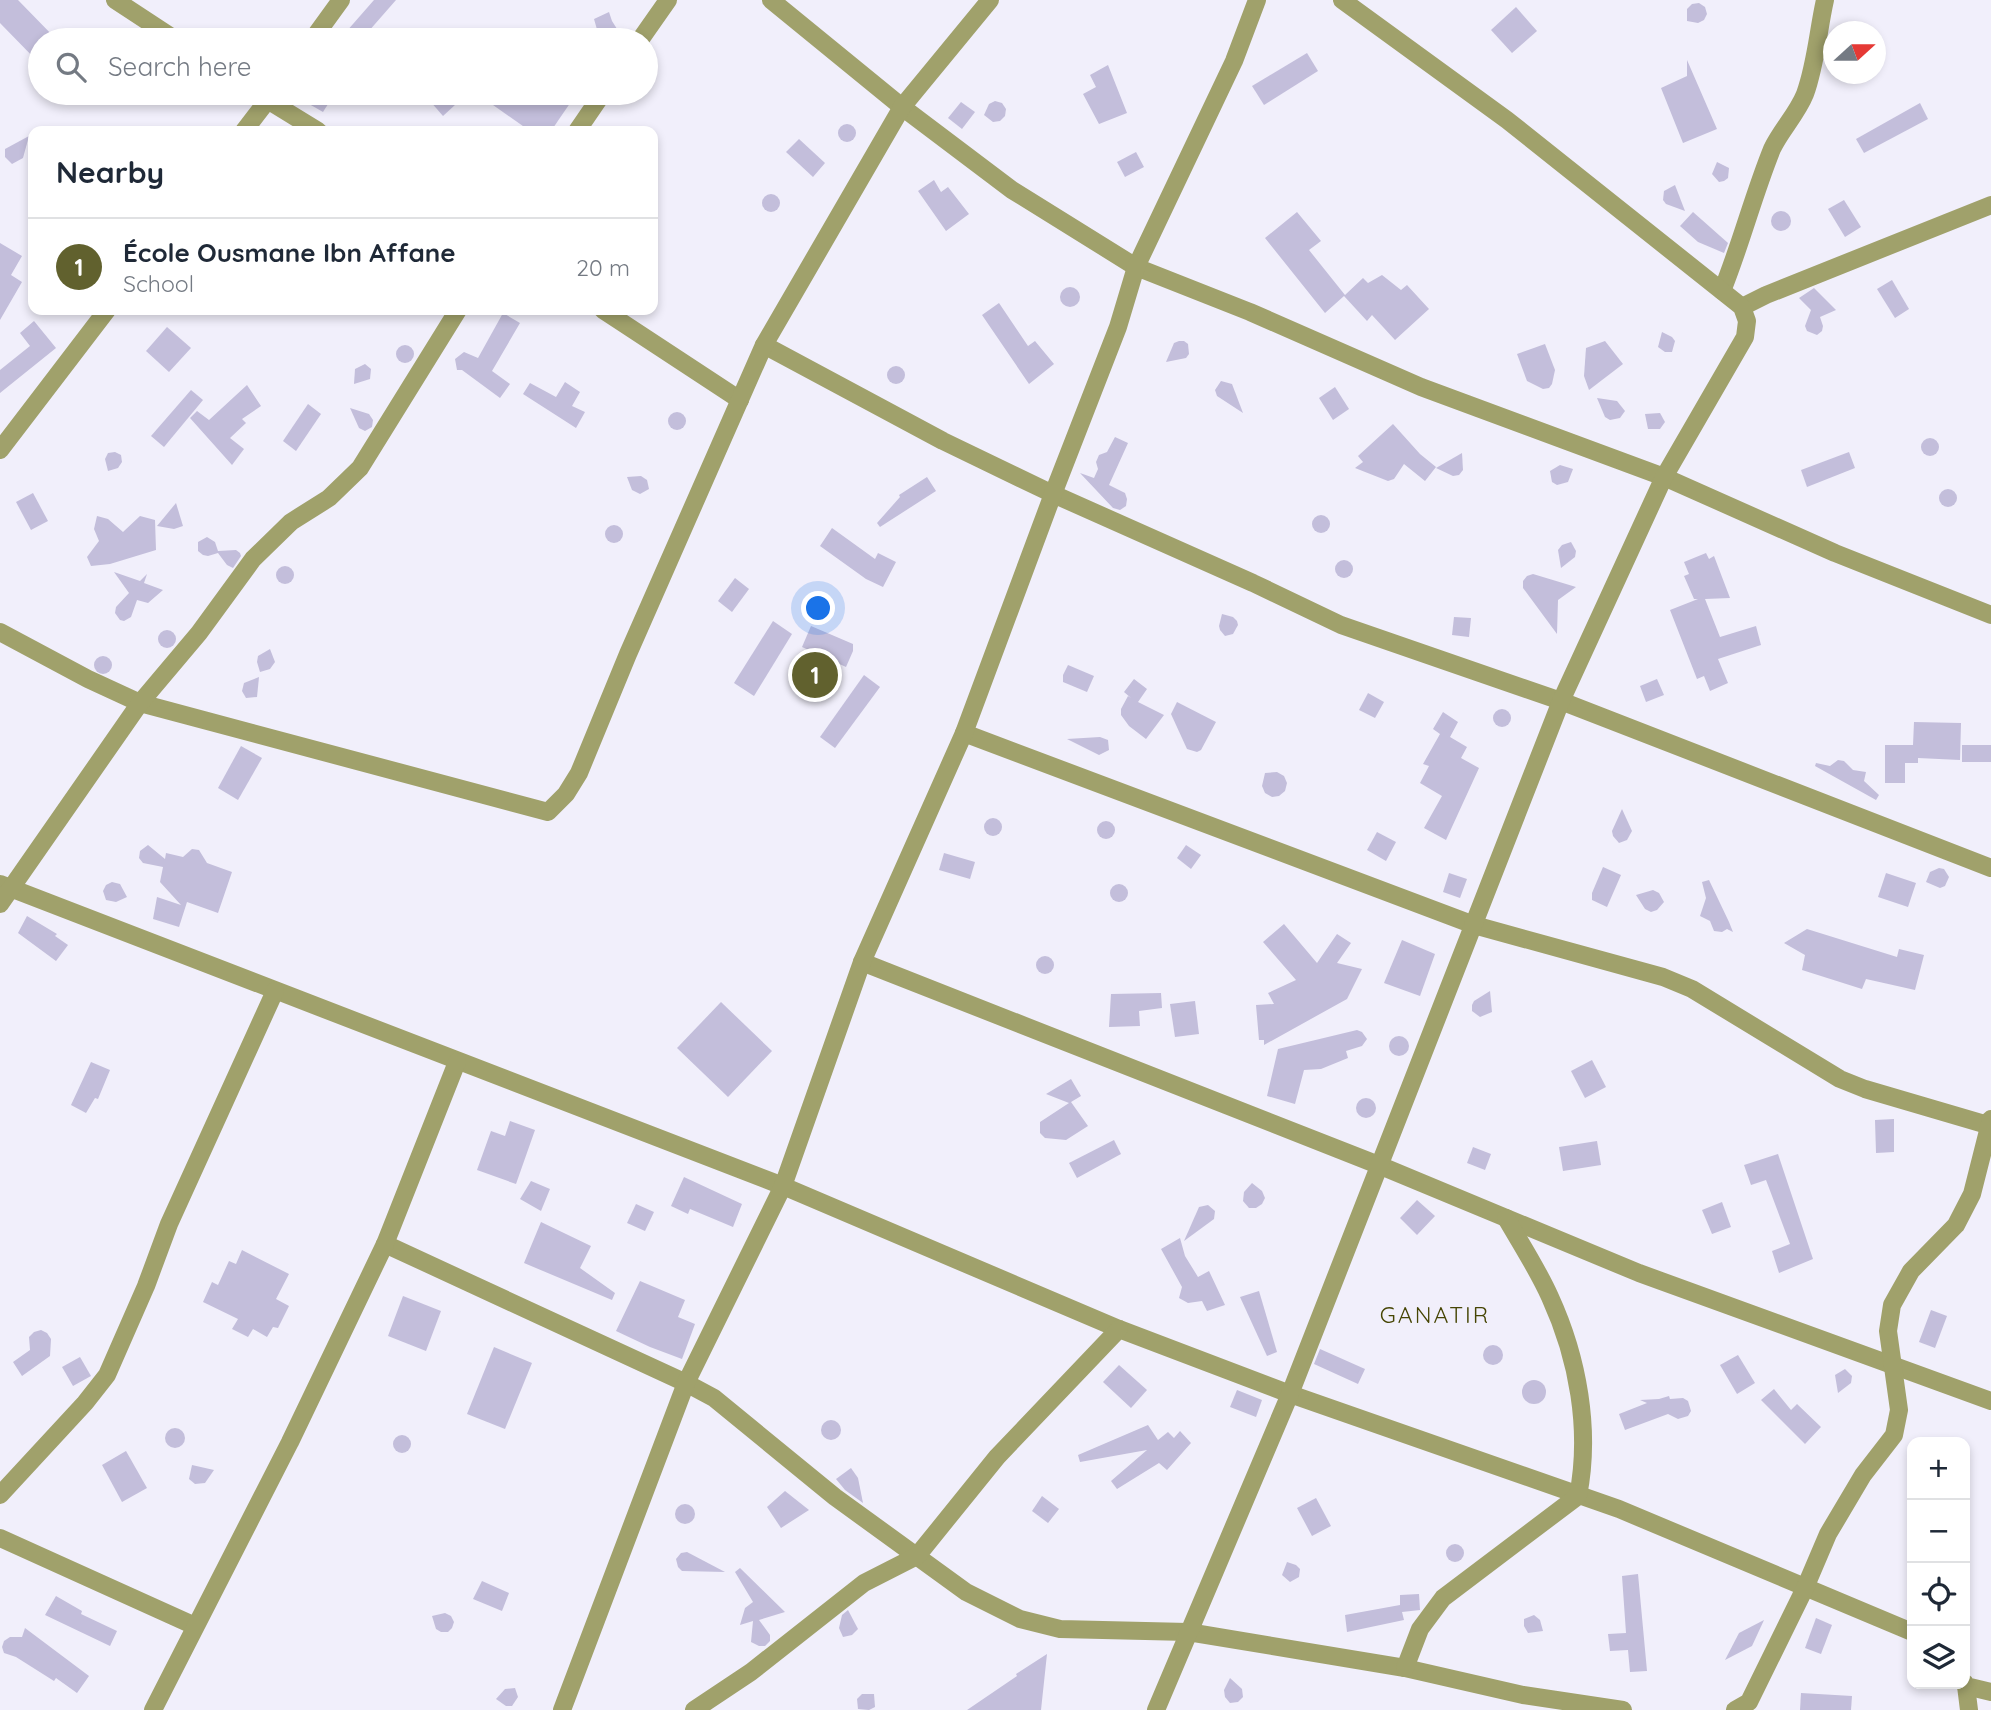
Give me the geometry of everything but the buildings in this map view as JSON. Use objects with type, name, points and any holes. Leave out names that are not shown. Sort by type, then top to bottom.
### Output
[{"type":"street","points":[[115,0],[158,28]]},
{"type":"street","points":[[321,28],[341,0]]},
{"type":"street","points":[[648,28],[668,0]]},
{"type":"street","points":[[771,0],[902,107],[1012,190],[1136,267],[1250,312],[1421,387],[1664,477],[1835,553],[1991,615]]},
{"type":"street","points":[[0,632],[88,679],[140,703],[548,812],[566,794],[579,773],[628,654],[764,345],[902,107],[990,0]]},
{"type":"street","points":[[562,1710],[686,1383],[783,1186],[862,962],[964,733],[1118,327],[1136,267],[1234,61],[1257,0]]},
{"type":"street","points":[[1157,1710],[1290,1394],[1561,701],[1664,477],[1745,337],[1747,321],[1742,307],[1722,290],[1507,120],[1342,0]]},
{"type":"street","points":[[1722,290],[1774,145],[1804,96],[1812,71],[1825,0]]},
{"type":"street","points":[[246,126],[259,105]]},
{"type":"street","points":[[280,105],[311,126]]},
{"type":"street","points":[[581,126],[595,105]]},
{"type":"street","points":[[1742,307],[1991,205]]},
{"type":"street","points":[[0,450],[103,315]]},
{"type":"street","points":[[0,905],[6,886],[140,703],[199,633],[253,559],[291,522],[329,498],[360,468],[455,315]]},
{"type":"street","points":[[612,315],[740,400]]},
{"type":"street","points":[[764,345],[943,441],[1341,625],[1561,701],[1991,868]]},
{"type":"street","points":[[964,733],[1474,925],[1663,977],[1692,989],[1840,1079],[1865,1089],[1990,1124],[1972,1194],[1956,1225],[1911,1271],[1892,1305],[1888,1331],[1899,1410],[1895,1435],[1863,1475],[1828,1534],[1805,1588],[1749,1702],[1735,1710]]},
{"type":"street","points":[[6,886],[783,1186],[1119,1329],[1290,1394],[1619,1509],[1907,1630]]},
{"type":"street","points":[[862,962],[1381,1166],[1639,1273],[1991,1401]]},
{"type":"street","points":[[0,1495],[85,1403],[107,1375],[146,1286],[169,1224],[275,991]]},
{"type":"street","points":[[153,1710],[290,1442],[385,1244],[457,1062]]},
{"type":"street","points":[[1405,1668],[1420,1629],[1443,1598],[1578,1496],[1581,1481],[1582,1425],[1574,1362],[1550,1298],[1506,1218]]},
{"type":"street","points":[[385,1244],[686,1383],[713,1398],[835,1497],[966,1592],[1020,1619],[1060,1629],[1188,1632],[1405,1668],[1519,1702],[1623,1710]]},
{"type":"street","points":[[694,1710],[751,1672],[864,1583],[917,1556],[997,1457],[1119,1329]]},
{"type":"street","points":[[0,1538],[195,1626]]},
{"type":"street","points":[[1970,1685],[1991,1692]]},
{"type":"street","points":[[1967,1689],[1969,1710]]},
{"type":"place","name":"École Ousmane Ibn Affane","points":[[815,675]]},
{"type":"district","name":"GANATIR","points":[[1435,1314]]}]
